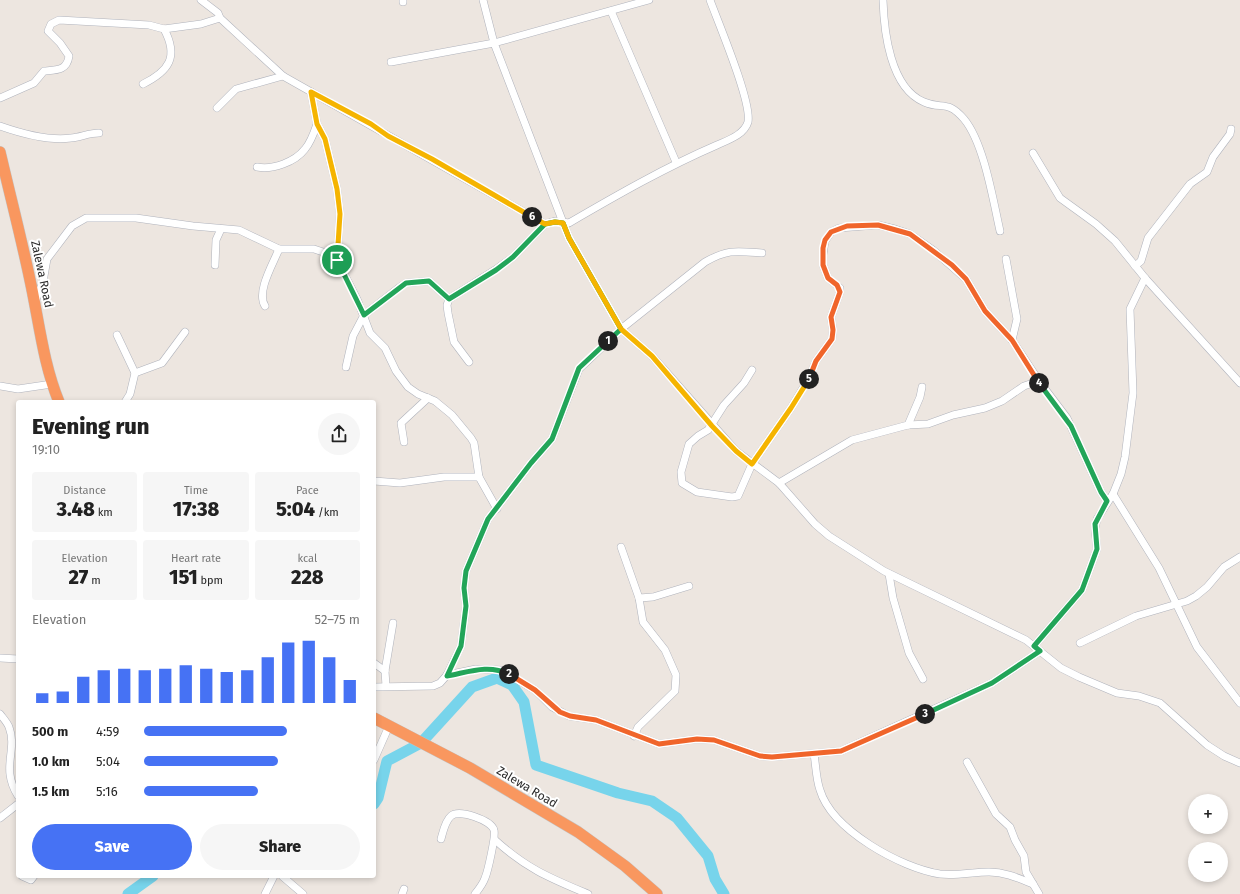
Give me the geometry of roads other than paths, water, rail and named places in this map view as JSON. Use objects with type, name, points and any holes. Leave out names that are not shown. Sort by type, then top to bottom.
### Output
[{"type":"highway","name":"Zalewa Road","points":[[0,152],[35,302],[40,335],[52,384],[58,400]]},
{"type":"highway","name":"Zalewa Road","points":[[376,719],[470,768],[578,832],[625,866],[657,894]]},
{"type":"street","points":[[201,0],[218,13],[220,18],[283,76],[545,224]]},
{"type":"street","points":[[483,0],[494,43],[569,238],[621,329],[652,356],[712,426],[736,451],[779,483],[815,524],[829,536],[889,574],[960,607],[1034,646],[1061,668],[1108,690],[1139,696],[1160,703],[1207,745],[1224,756],[1240,763]]},
{"type":"street","points":[[391,62],[494,43],[648,0]]},
{"type":"street","points":[[449,299],[496,270],[524,247],[545,224],[555,222],[569,223],[676,162],[739,134],[746,126],[748,120],[739,78],[710,0]]},
{"type":"street","points":[[883,0],[886,40],[890,55],[903,82],[917,98],[925,103],[943,105],[955,110],[965,120],[975,138],[990,187],[1000,231]]},
{"type":"street","points":[[611,11],[676,162]]},
{"type":"street","points":[[0,98],[34,83],[44,70],[62,69],[67,64],[69,56],[60,43],[48,31],[51,24],[56,21],[63,19],[103,23],[149,25],[164,29],[201,24],[220,18]]},
{"type":"street","points":[[143,84],[159,76],[166,70],[172,53],[164,29]]},
{"type":"street","points":[[217,108],[236,89],[283,76]]},
{"type":"street","points":[[311,92],[317,124],[325,139],[337,189],[340,214],[337,260]]},
{"type":"street","points":[[257,167],[280,166],[300,154],[308,145],[317,124]]},
{"type":"street","points":[[0,126],[53,139],[73,138],[91,133],[99,133]]},
{"type":"street","points":[[1135,266],[1140,261],[1148,238],[1190,184],[1207,172],[1213,157],[1230,134],[1231,129]]},
{"type":"street","points":[[1034,153],[1060,198],[1107,234],[1240,383]]},
{"type":"street","points":[[35,302],[43,282],[47,259],[72,226],[86,218],[136,218],[246,232],[279,248],[314,249],[332,255],[337,260],[373,337],[385,348],[396,371],[408,387],[435,401],[452,415],[474,443],[479,477],[497,509]]},
{"type":"street","points":[[752,370],[744,383],[724,405],[712,426],[691,442],[686,450],[681,472],[682,483],[697,492],[736,497],[740,493],[752,464],[791,408],[809,378],[816,361],[834,335],[831,317],[840,288],[828,278],[823,265],[825,240],[831,232],[847,226],[878,225],[895,229],[919,240],[952,265],[966,279],[985,311],[1012,340],[1039,382],[1071,426],[1101,492],[1107,501]]},
{"type":"street","points":[[216,265],[216,240],[221,229]]},
{"type":"street","points":[[265,306],[262,299],[263,289],[279,248]]},
{"type":"street","points":[[376,687],[433,686],[440,683],[447,676],[461,646],[466,606],[464,588],[466,571],[488,519],[531,463],[552,439],[579,368],[621,329],[688,275],[720,254],[738,251],[762,253]]},
{"type":"street","points":[[1006,259],[1017,319],[1012,340]]},
{"type":"street","points":[[1034,646],[1082,590],[1097,549],[1095,524],[1107,501],[1113,494],[1123,465],[1130,419],[1133,370],[1130,310],[1137,292],[1145,278]]},
{"type":"street","points":[[346,367],[353,336],[364,315],[406,283],[429,281],[449,299]]},
{"type":"street","points":[[449,299],[448,313],[454,342],[469,362]]},
{"type":"street","points":[[135,373],[162,362],[185,332]]},
{"type":"street","points":[[117,335],[135,373],[130,394],[126,400]]},
{"type":"street","points":[[779,483],[852,440],[908,425],[928,424],[954,415],[985,408],[1002,401],[1024,386],[1039,382]]},
{"type":"street","points":[[0,386],[18,390],[52,384]]},
{"type":"street","points":[[908,425],[920,397],[922,387]]},
{"type":"street","points":[[404,442],[400,423],[428,398]]},
{"type":"street","points":[[376,481],[400,483],[444,477],[479,477]]},
{"type":"street","points":[[1113,494],[1158,568],[1197,647],[1240,703]]},
{"type":"street","points":[[621,547],[639,598],[643,622],[665,650],[676,675],[675,691],[638,727],[634,736]]},
{"type":"street","points":[[1080,643],[1136,616],[1187,601],[1203,591],[1224,567],[1240,557]]},
{"type":"street","points":[[889,574],[892,598],[909,653],[923,678]]},
{"type":"street","points":[[639,598],[659,596],[689,586]]},
{"type":"street","points":[[386,686],[385,671],[393,623]]},
{"type":"street","points":[[447,676],[476,669],[500,670],[535,690],[560,712],[570,716],[596,720],[634,736],[659,744],[697,739],[714,740],[760,756],[772,757],[841,751],[992,683],[1040,651]]},
{"type":"street","points":[[0,658],[16,659]]},
{"type":"street","points":[[376,664],[385,671]]},
{"type":"street","points":[[0,714],[9,727],[10,734],[7,759],[9,783],[16,793]]},
{"type":"street","points":[[376,755],[389,726]]},
{"type":"street","points":[[814,754],[820,790],[833,814],[852,833],[878,850],[914,866],[939,874],[994,872],[1008,875],[1033,884]]},
{"type":"street","points":[[968,762],[996,814],[1010,827],[1024,856],[1026,872],[1039,894]]},
{"type":"street","points":[[0,818],[16,806]]},
{"type":"street","points":[[441,839],[449,818],[454,814],[470,816],[488,821],[493,825],[495,840],[490,852],[484,880],[475,894]]},
{"type":"street","points":[[495,840],[523,864],[537,872],[588,894]]},
{"type":"street","points":[[265,894],[273,878]]},
{"type":"street","points":[[284,878],[303,894]]},
{"type":"waterway","points":[[376,801],[387,761],[421,743],[472,687],[497,678],[512,685],[524,702],[536,765],[618,793],[652,801],[677,818],[708,856],[715,879],[724,894]]},
{"type":"waterway","points":[[128,894],[150,878]]}]
